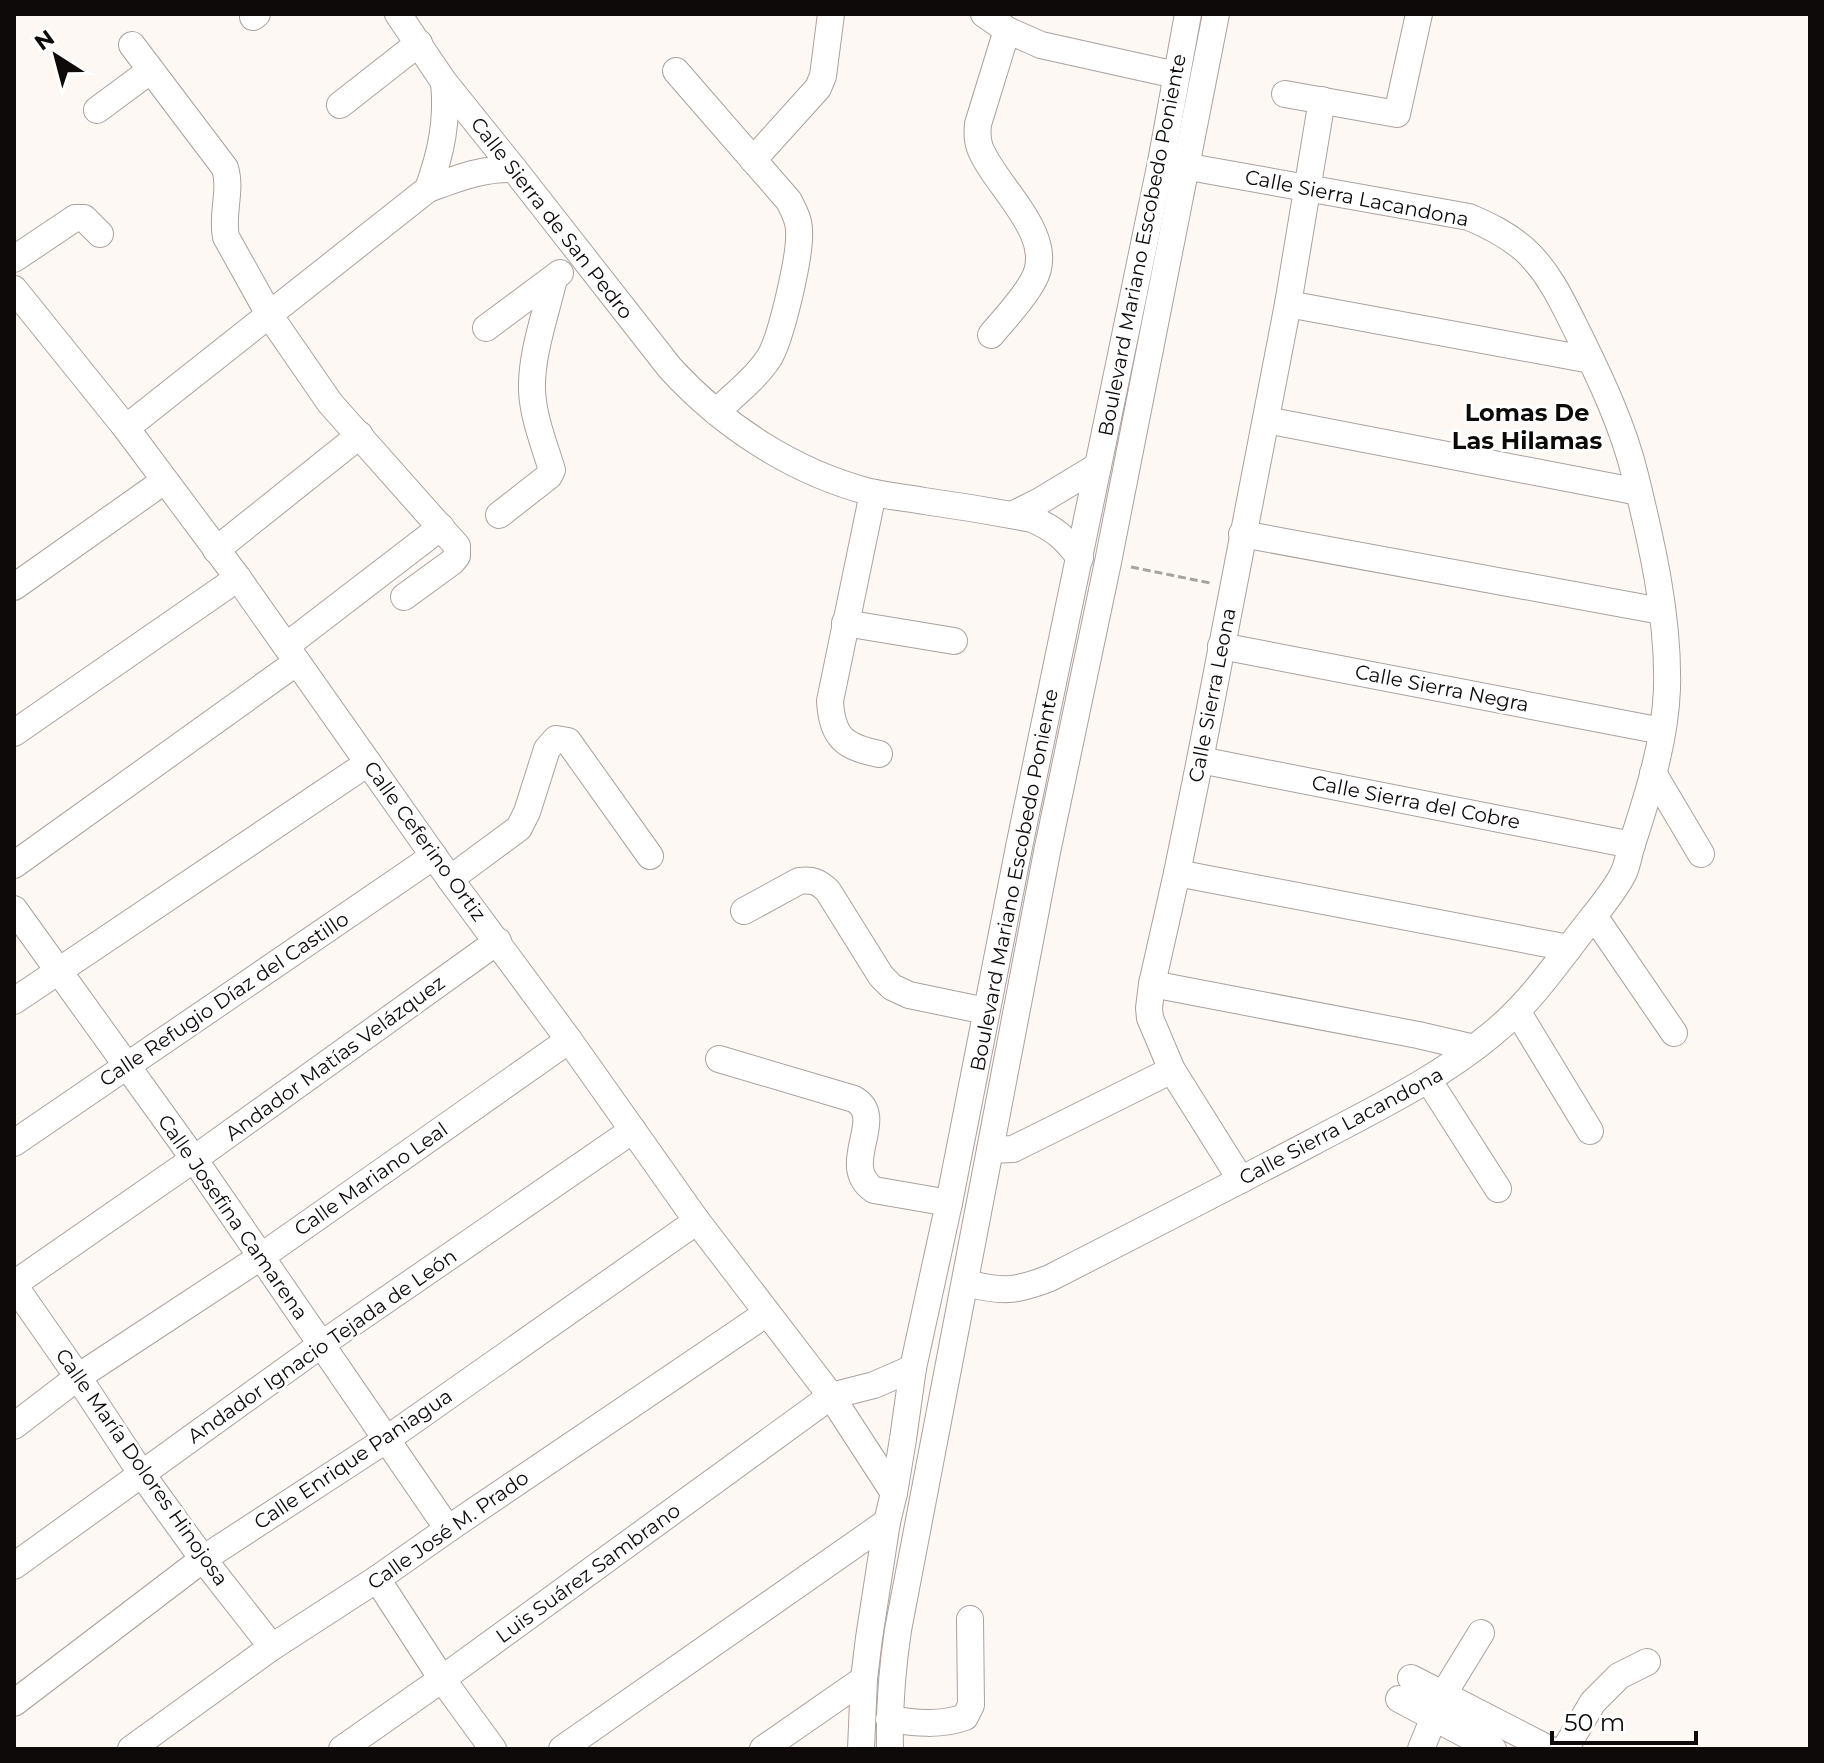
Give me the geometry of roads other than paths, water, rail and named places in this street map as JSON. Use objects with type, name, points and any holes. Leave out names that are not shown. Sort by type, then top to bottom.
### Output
[{"type":"street","name":"Calle Sierra de San Pedro","points":[[398,14],[444,82],[693,394],[761,444],[797,465],[844,485],[873,493],[1032,519],[1068,541],[1080,558]]},
{"type":"street","points":[[753,160],[818,88],[823,76],[831,14]]},
{"type":"street","points":[[984,14],[1007,30],[1041,45],[1176,75]]},
{"type":"street","name":"Boulevard Mariano Escobedo Poniente","points":[[890,1749],[892,1671],[898,1630],[1047,852],[1108,562],[1173,164],[1176,75],[1188,14]]},
{"type":"street","name":"Boulevard Mariano Escobedo Poniente","points":[[861,1749],[864,1679],[913,1368],[1019,847],[1098,466],[1173,164],[1216,14]]},
{"type":"street","points":[[1285,94],[1397,114],[1419,14]]},
{"type":"street","points":[[991,335],[1035,279],[1039,265],[1034,233],[980,149],[977,136],[1007,30]]},
{"type":"street","points":[[340,105],[419,43]]},
{"type":"street","points":[[132,45],[225,168],[229,189],[224,228],[226,237],[270,316],[330,403],[449,536],[457,556],[404,597]]},
{"type":"street","points":[[97,110],[151,70]]},
{"type":"street","points":[[676,71],[789,201],[799,228],[799,243],[783,320],[771,355],[760,370],[716,412]]},
{"type":"street","points":[[428,189],[444,136],[444,82]]},
{"type":"street","name":"Calle Sierra Leona","points":[[1241,1180],[1172,1070],[1150,1018],[1149,1008],[1266,420],[1322,100]]},
{"type":"street","name":"Calle Sierra Lacandona","points":[[965,1283],[992,1290],[1012,1290],[1050,1278],[1429,1081],[1474,1048],[1517,1011],[1594,916],[1623,873],[1643,813],[1662,731],[1667,691],[1661,611],[1654,562],[1630,454],[1615,410],[1558,293],[1542,268],[1510,238],[1469,217],[1173,164]]},
{"type":"street","points":[[126,428],[428,189],[481,171],[514,169]]},
{"type":"street","points":[[14,259],[75,218],[84,218],[100,234]]},
{"type":"street","points":[[486,328],[582,255]]},
{"type":"street","name":"Calle Sierra de San Pedro","points":[[499,515],[549,476],[552,470],[535,413],[532,391],[533,371],[554,278]]},
{"type":"street","name":"Calle Ceferino Ortiz","points":[[14,289],[126,428],[238,578],[697,1221],[831,1396],[894,1493]]},
{"type":"street","points":[[1288,304],[1591,360]]},
{"type":"street","points":[[1266,420],[1639,492]]},
{"type":"street","points":[[216,550],[360,435]]},
{"type":"street","points":[[1012,515],[1098,466]]},
{"type":"street","points":[[14,587],[164,481]]},
{"type":"street","points":[[873,493],[830,701],[834,727],[840,737],[857,749],[879,754]]},
{"type":"street","points":[[1242,534],[1661,611]]},
{"type":"street","points":[[14,865],[449,536]]},
{"type":"street","points":[[14,733],[238,578]]},
{"type":"street","points":[[845,623],[954,641]]},
{"type":"street","name":"Calle Sierra Negra","points":[[1221,646],[1662,731]]},
{"type":"street","points":[[450,879],[519,828],[547,749],[556,739],[568,741],[650,856]]},
{"type":"street","name":"Calle Sierra del Cobre","points":[[1200,760],[1632,845]]},
{"type":"street","points":[[14,1001],[368,763]]},
{"type":"street","points":[[1653,773],[1701,854]]},
{"type":"street","points":[[1019,847],[1047,852]]},
{"type":"street","name":"Calle Refugio Díaz del Castillo","points":[[14,1143],[434,856]]},
{"type":"street","points":[[1177,873],[1569,948]]},
{"type":"street","points":[[744,911],[799,881],[821,883],[881,976],[892,987],[909,995],[986,1011]]},
{"type":"street","name":"Calle Josefina Camarena","points":[[14,909],[262,1256],[448,1529]]},
{"type":"street","points":[[1594,916],[1674,1033]]},
{"type":"street","name":"Andador Matías Velázquez","points":[[14,1285],[498,941]]},
{"type":"street","points":[[1152,984],[1474,1048]]},
{"type":"street","points":[[1517,1011],[1590,1131]]},
{"type":"street","name":"Calle Mariano Leal","points":[[14,1426],[78,1377],[262,1256],[569,1040]]},
{"type":"street","points":[[719,1059],[862,1103],[867,1120],[859,1166],[865,1184],[874,1190],[949,1203]]},
{"type":"street","points":[[990,1150],[1013,1149],[1172,1070]]},
{"type":"street","points":[[1429,1081],[1498,1189]]},
{"type":"street","name":"Andador Ignacio Tejada de León","points":[[14,1566],[322,1344],[633,1130]]},
{"type":"street","name":"Calle Enrique Paniagua","points":[[14,1703],[203,1559],[387,1439],[697,1221]]},
{"type":"street","name":"Calle María Dolores Hinojosa","points":[[14,1285],[141,1473],[272,1647]]},
{"type":"street","name":"Calle José M. Prado","points":[[131,1749],[272,1647],[767,1313]]},
{"type":"street","points":[[831,1396],[874,1385],[913,1368]]},
{"type":"street","name":"Luis Suárez Sambrano","points":[[342,1749],[831,1396]]},
{"type":"street","points":[[562,1749],[887,1522]]},
{"type":"street","points":[[377,1579],[442,1679],[493,1749]]},
{"type":"street","points":[[889,1719],[911,1723],[952,1722],[965,1717],[971,1705],[970,1619]]},
{"type":"street","points":[[1421,1749],[1439,1706],[1481,1633]]},
{"type":"street","points":[[1565,1749],[1593,1702],[1619,1676],[1647,1662]]},
{"type":"street","points":[[763,1749],[864,1679]]},
{"type":"street","points":[[1405,1689],[1439,1706],[1549,1749]]},
{"type":"street","points":[[1439,1706],[1493,1749]]},
{"type":"district","name":"Lomas De Las Hilamas","points":[[1527,426]]}]
